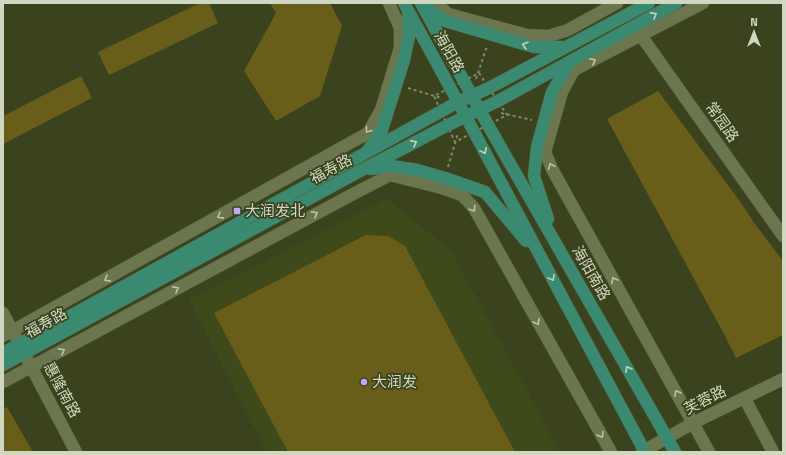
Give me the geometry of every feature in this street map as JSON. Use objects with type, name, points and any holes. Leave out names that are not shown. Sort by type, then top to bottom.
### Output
[{"type":"main road","points":[[421,3],[445,21],[534,48],[563,47]]},
{"type":"main road","name":"海阳路","points":[[421,3],[480,110]]},
{"type":"main road","name":"福寿路","points":[[3,365],[22,348],[366,152],[563,47],[632,7],[649,3]]},
{"type":"main road","name":"福寿路","points":[[3,353],[22,348],[360,171],[480,110],[676,3]]},
{"type":"main road","points":[[366,152],[382,130],[404,60],[409,36],[406,7]]},
{"type":"main road","name":"海阳路","points":[[406,7],[466,116]]},
{"type":"main road","points":[[555,242],[534,176],[537,147],[552,92],[571,61]]},
{"type":"main road","name":"海阳南路","points":[[480,110],[675,452]]},
{"type":"main road","points":[[466,116],[644,452]]},
{"type":"main road","points":[[360,171],[391,166],[417,170],[485,192],[540,256]]},
{"type":"street","points":[[8,334],[368,133],[381,110],[400,48],[400,28],[389,3]]},
{"type":"street","points":[[436,3],[448,14],[527,35],[549,36],[568,30],[617,3]]},
{"type":"street","points":[[703,3],[574,70],[562,92],[545,152],[552,168],[709,452]]},
{"type":"street","name":"常园路","points":[[634,26],[783,236]]},
{"type":"street","points":[[3,382],[390,175],[442,188],[462,195],[474,208],[611,452]]},
{"type":"street","name":"惠隆南路","points":[[3,313],[8,334],[22,348],[76,452]]},
{"type":"street","name":"芙蓉路","points":[[644,452],[693,423],[783,378]]},
{"type":"street","points":[[744,398],[774,452]]},
{"type":"path","points":[[479,72],[490,34]]},
{"type":"path","points":[[396,84],[434,96]]},
{"type":"path","points":[[507,115],[544,123]]},
{"type":"path","points":[[445,178],[455,142]]},
{"type":"shaded area","name":"大润发","points":[[387,199],[451,251],[560,452],[267,452],[189,299]]},
{"type":"building","points":[[200,3],[209,3],[218,23],[109,75],[98,52]]},
{"type":"building","points":[[270,3],[330,3],[342,26],[320,96],[276,121],[244,71],[276,13]]},
{"type":"building","points":[[81,76],[92,98],[3,144],[3,116]]},
{"type":"building","points":[[658,91],[783,261],[783,335],[736,358],[607,119]]},
{"type":"building","name":"大润发","points":[[366,235],[388,236],[405,246],[515,452],[288,452],[214,313]]},
{"type":"building","points":[[7,407],[33,452],[3,452],[3,409]]},
{"type":"place","name":"大润发北","points":[[237,211]]},
{"type":"place","name":"大润发","points":[[364,382]]}]
